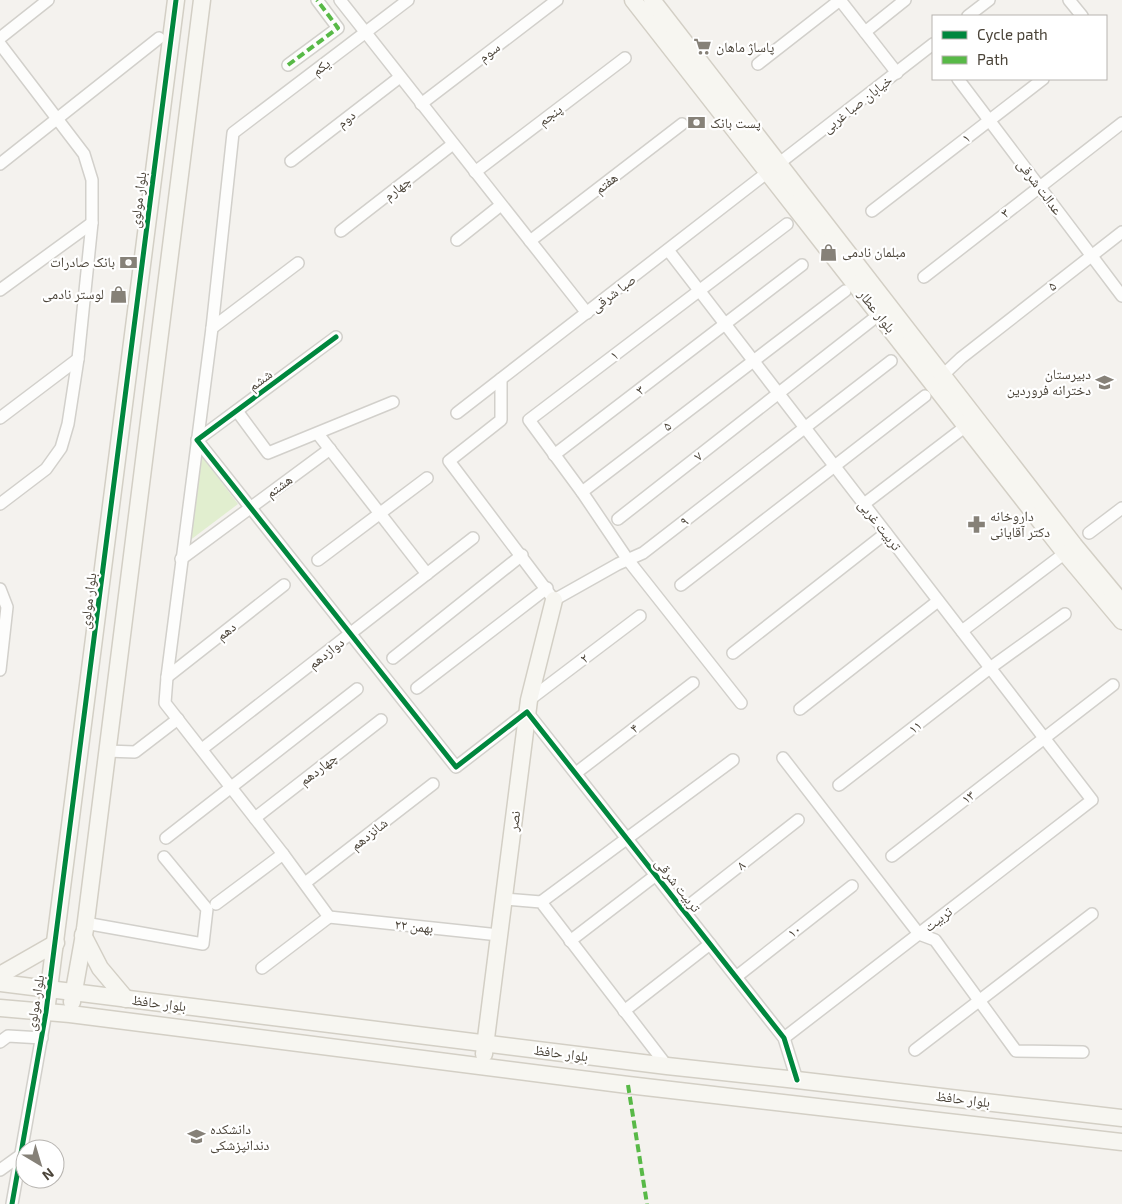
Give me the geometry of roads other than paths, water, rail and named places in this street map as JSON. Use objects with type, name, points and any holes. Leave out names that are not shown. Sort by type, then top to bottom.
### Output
[{"type":"street","points":[[0,38],[48,0]]},
{"type":"street","name":"بلوار مولوی","points":[[23,1139],[42,1038],[56,943],[176,0]]},
{"type":"street","points":[[70,1014],[84,929],[202,0]]},
{"type":"street","points":[[288,65],[338,28],[317,0]]},
{"type":"street","points":[[340,0],[587,313]]},
{"type":"street","name":"یکم","points":[[212,328],[233,133],[408,0]]},
{"type":"street","name":"سوم","points":[[421,104],[557,0]]},
{"type":"street","name":"بلوار عطار","points":[[633,0],[775,168],[943,375],[1068,537],[1122,603]]},
{"type":"street","name":"بلوار عطار","points":[[652,0],[966,426],[1065,553],[1122,620]]},
{"type":"street","points":[[758,64],[840,0],[897,73]]},
{"type":"street","points":[[865,32],[905,0]]},
{"type":"street","points":[[969,15],[988,0]]},
{"type":"street","points":[[1069,0],[1081,15]]},
{"type":"street","points":[[0,164],[159,38]]},
{"type":"street","points":[[0,44],[84,154],[92,180],[92,223],[78,359],[68,424],[61,448],[46,469],[0,504]]},
{"type":"street","name":"خیابان صبا غربی","points":[[775,168],[932,46]]},
{"type":"street","name":"پنجم","points":[[475,172],[625,58]]},
{"type":"street","name":"دوم","points":[[291,161],[400,77]]},
{"type":"street","name":"عدالت شرقی","points":[[959,80],[1122,296]]},
{"type":"street","points":[[989,120],[1042,80]]},
{"type":"street","name":"۱","points":[[872,211],[989,120]]},
{"type":"street","name":"هفتم","points":[[530,241],[682,124]]},
{"type":"street","points":[[1040,187],[1122,124]]},
{"type":"street","name":"چهارم","points":[[341,231],[453,144]]},
{"type":"street","name":"صبا شرقی","points":[[457,412],[775,168]]},
{"type":"street","name":"۳","points":[[924,277],[1040,187]]},
{"type":"street","points":[[457,240],[502,205]]},
{"type":"street","points":[[0,290],[92,223]]},
{"type":"street","points":[[699,290],[787,224]]},
{"type":"street","name":"۵","points":[[943,375],[961,358],[1122,232]]},
{"type":"street","name":"تربیت غربی","points":[[668,250],[1092,800]]},
{"type":"street","points":[[262,968],[328,917],[305,883],[165,702],[181,559],[212,328],[298,263]]},
{"type":"street","points":[[725,324],[802,265]]},
{"type":"street","name":"۱","points":[[554,455],[529,420],[699,290]]},
{"type":"street","name":"۵","points":[[582,492],[845,291]]},
{"type":"street","points":[[778,392],[872,320]]},
{"type":"street","name":"۳","points":[[554,455],[725,324]]},
{"type":"street","name":"ششم","points":[[197,440],[336,337]]},
{"type":"street","points":[[0,418],[78,359]]},
{"type":"street","points":[[806,428],[891,361]]},
{"type":"street","points":[[500,379],[501,420],[449,461],[551,594]]},
{"type":"street","name":"۷","points":[[618,519],[778,392]]},
{"type":"street","points":[[681,586],[925,396]]},
{"type":"street","points":[[237,411],[268,452],[318,434],[393,402]]},
{"type":"street","points":[[864,504],[966,426]]},
{"type":"street","name":"۹","points":[[417,688],[551,594],[643,553],[806,428]]},
{"type":"street","points":[[318,434],[427,574]]},
{"type":"street","points":[[197,440],[249,508],[351,634]]},
{"type":"street","name":"هشتم","points":[[181,559],[330,449]]},
{"type":"street","points":[[554,455],[582,492],[628,560],[741,703]]},
{"type":"street","points":[[318,560],[427,478]]},
{"type":"street","points":[[1089,533],[1122,508]]},
{"type":"street","points":[[733,653],[886,533]]},
{"type":"street","name":"دوازدهم","points":[[202,749],[473,538]]},
{"type":"street","points":[[962,631],[1065,553]]},
{"type":"street","points":[[393,658],[522,555]]},
{"type":"street","name":"دهم","points":[[167,677],[284,585]]},
{"type":"street","points":[[0,589],[7,607],[0,670]]},
{"type":"street","name":"نصر","points":[[482,1066],[528,706],[551,594]]},
{"type":"street","points":[[800,710],[938,600]]},
{"type":"street","name":"۱۱","points":[[839,785],[990,668],[1065,614]]},
{"type":"street","points":[[98,616],[124,619]]},
{"type":"street","name":"۲","points":[[351,634],[456,767],[640,616]]},
{"type":"street","name":"۴","points":[[576,773],[693,683]]},
{"type":"street","name":"۱۳","points":[[892,856],[1113,685]]},
{"type":"street","points":[[166,838],[357,688]]},
{"type":"street","name":"تربیت شرقی","points":[[528,706],[576,773],[784,1038],[797,1080]]},
{"type":"street","points":[[106,751],[135,752],[178,719]]},
{"type":"street","name":"چهاردهم","points":[[255,818],[381,720]]},
{"type":"street","points":[[783,758],[919,934],[935,940],[1016,1051],[1083,1052]]},
{"type":"street","points":[[504,899],[541,902],[626,837],[733,760]]},
{"type":"street","name":"شانزدهم","points":[[305,883],[433,784]]},
{"type":"street","name":"تربیت","points":[[784,1038],[1092,800]]},
{"type":"street","name":"۸","points":[[683,910],[798,820]]},
{"type":"street","points":[[216,904],[283,854]]},
{"type":"street","points":[[84,929],[203,944],[207,909],[164,857]]},
{"type":"street","points":[[570,941],[656,875]]},
{"type":"street","name":"۱۰","points":[[736,977],[852,886]]},
{"type":"street","points":[[541,902],[666,1066]]},
{"type":"street","points":[[915,1050],[1092,914]]},
{"type":"street","name":"۲۲ بهمن","points":[[328,917],[499,935]]},
{"type":"street","points":[[84,929],[104,974],[126,999]]},
{"type":"street","points":[[0,975],[56,943]]},
{"type":"street","points":[[624,1010],[710,944]]},
{"type":"street","name":"بلوار حافظ","points":[[0,983],[666,1066],[1122,1118]]},
{"type":"street","name":"بلوار حافظ","points":[[0,1008],[70,1014],[482,1066],[1122,1142]]},
{"type":"street","points":[[0,1042],[8,1036],[42,1038]]},
{"type":"street","points":[[0,1170],[15,1159]]},
{"type":"street","name":"بلوار مولوی","points":[[12,1204],[15,1186]]},
{"type":"place","name":"پاساژ ماهان","points":[[702,47]]},
{"type":"place","name":"پست بانک","points":[[696,123]]},
{"type":"place","name":"مبلمان نادمی","points":[[828,252]]},
{"type":"place","name":"بانک صادرات","points":[[129,262]]},
{"type":"place","name":"لوستر نادمی","points":[[118,294]]},
{"type":"place","name":"دبیرستان دخترانه فروردین","points":[[1105,382]]},
{"type":"place","name":"داروخانه دکتر آقایانی","points":[[976,524]]},
{"type":"place","name":"دانشکده دندانپزشکی","points":[[196,1137]]}]
